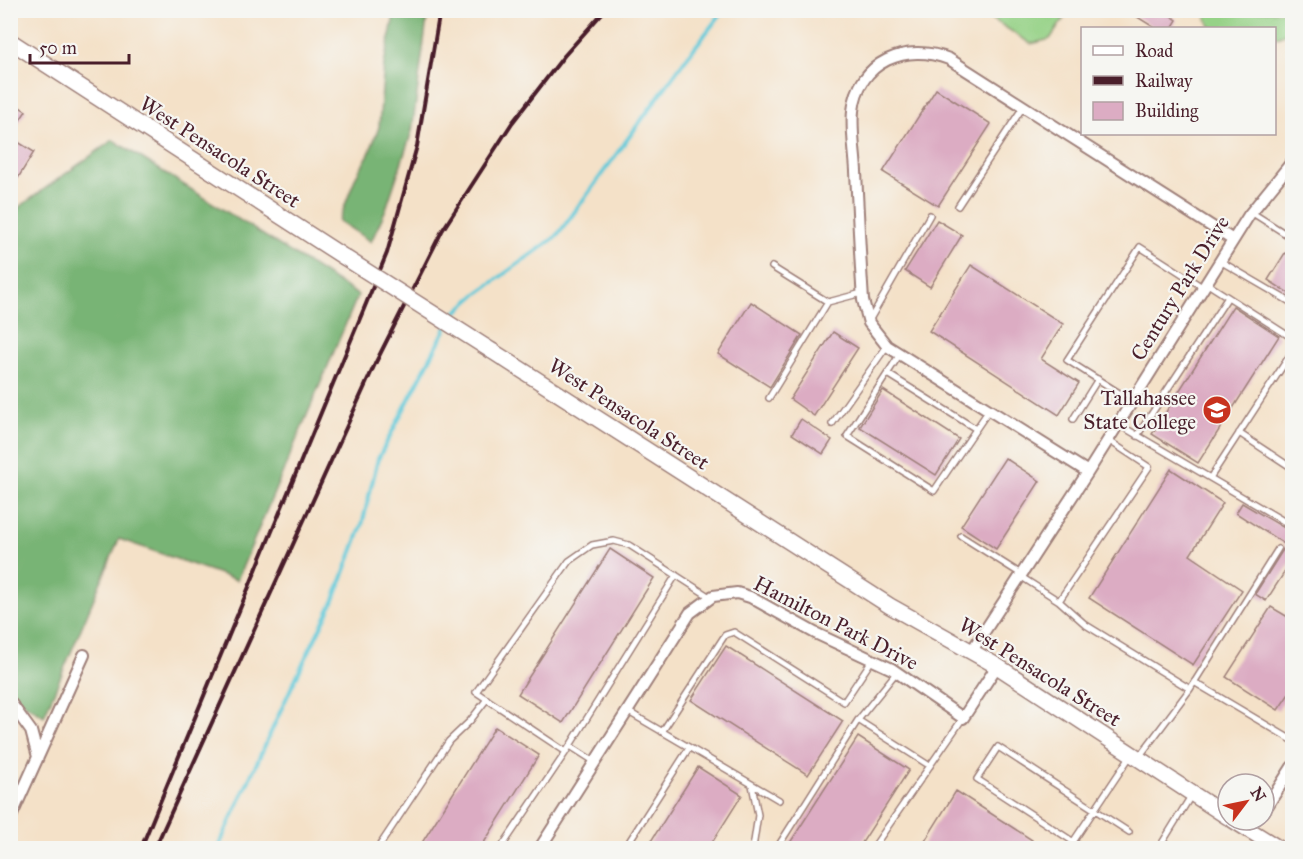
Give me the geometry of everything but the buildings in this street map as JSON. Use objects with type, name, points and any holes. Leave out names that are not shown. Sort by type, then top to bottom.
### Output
[{"type":"main road","name":"West Pensacola Street","points":[[10,41],[890,606],[997,666],[1216,809]]},
{"type":"main road","points":[[1260,832],[1278,849]]},
{"type":"street","points":[[1088,472],[887,346],[868,317],[862,293],[853,111],[859,88],[870,74],[888,60],[904,53],[931,52],[949,59],[1233,240]]},
{"type":"street","name":"Century Park Drive","points":[[970,652],[1088,472],[1251,212],[1293,162]]},
{"type":"street","name":"Hamilton Park Drive","points":[[710,597],[726,593],[750,597],[815,633],[896,673],[963,718]]},
{"type":"street","points":[[540,849],[690,612],[710,597]]},
{"type":"street","points":[[10,819],[84,655]]},
{"type":"street","points":[[963,718],[997,666]]},
{"type":"street","points":[[10,702],[31,731],[39,757]]},
{"type":"street","points":[[1276,793],[1293,767]]},
{"type":"lane","points":[[958,206],[1024,106]]},
{"type":"lane","points":[[1251,212],[1293,238]]},
{"type":"lane","points":[[868,317],[930,216]]},
{"type":"lane","points":[[1133,401],[1067,360],[1140,247],[1228,297],[1293,338]]},
{"type":"lane","points":[[1220,261],[1293,303]]},
{"type":"lane","points":[[772,267],[828,302]]},
{"type":"lane","points":[[769,398],[828,302],[862,293]]},
{"type":"lane","points":[[1137,435],[1228,297]]},
{"type":"lane","points":[[832,424],[887,346]]},
{"type":"lane","points":[[1210,478],[1293,352]]},
{"type":"lane","points":[[900,354],[848,436],[924,485],[934,491],[989,410]]},
{"type":"lane","points":[[888,374],[976,429]]},
{"type":"lane","points":[[1073,419],[1098,379]]},
{"type":"lane","points":[[1118,424],[1293,526]]},
{"type":"lane","points":[[1239,433],[1293,468]]},
{"type":"lane","points":[[1059,602],[1149,466],[1108,440]]},
{"type":"lane","points":[[961,536],[1059,602],[1086,625],[1190,689]]},
{"type":"lane","points":[[566,752],[476,692],[569,561],[580,551],[592,545],[614,541],[629,545],[710,597]]},
{"type":"lane","points":[[1069,849],[1135,756],[1190,689],[1278,549]]},
{"type":"lane","points":[[501,849],[570,746],[676,575]]},
{"type":"lane","points":[[662,732],[725,635],[734,632],[844,702],[872,660]]},
{"type":"lane","points":[[777,849],[858,720],[896,673]]},
{"type":"lane","points":[[1194,682],[1293,740]]},
{"type":"lane","points":[[379,848],[449,741],[470,721],[487,699]]},
{"type":"lane","points":[[627,711],[778,800]]},
{"type":"lane","points":[[873,849],[963,718]]},
{"type":"lane","points":[[858,720],[930,766]]},
{"type":"lane","points":[[570,746],[596,762]]},
{"type":"lane","points":[[1083,849],[977,779],[998,747],[1129,832]]},
{"type":"lane","points":[[625,849],[689,748]]},
{"type":"lane","points":[[752,785],[758,815],[753,849]]},
{"type":"lane","points":[[1159,849],[1193,794]]},
{"type":"green space","points":[[395,11],[428,11],[412,131],[386,209],[371,242],[339,221],[356,176],[369,154],[379,127],[384,64]]},
{"type":"green space","points":[[980,11],[1069,11],[1050,39],[1031,44]]},
{"type":"green space","points":[[1203,11],[1292,11],[1292,30],[1276,38],[1276,27],[1211,27]]},
{"type":"green space","points":[[113,140],[358,295],[237,580],[119,539],[44,716],[11,695],[11,213]]},
{"type":"waterway","points":[[451,319],[478,293],[557,236],[724,10]]},
{"type":"waterway","points":[[218,848],[334,600],[362,525],[378,459],[447,326]]},
{"type":"railway","points":[[141,848],[387,253],[417,146],[440,10]]},
{"type":"railway","points":[[155,848],[375,364],[442,231],[512,123],[564,56],[605,10]]},
{"type":"place","name":"Tallahassee State College","points":[[1217,410]]}]
